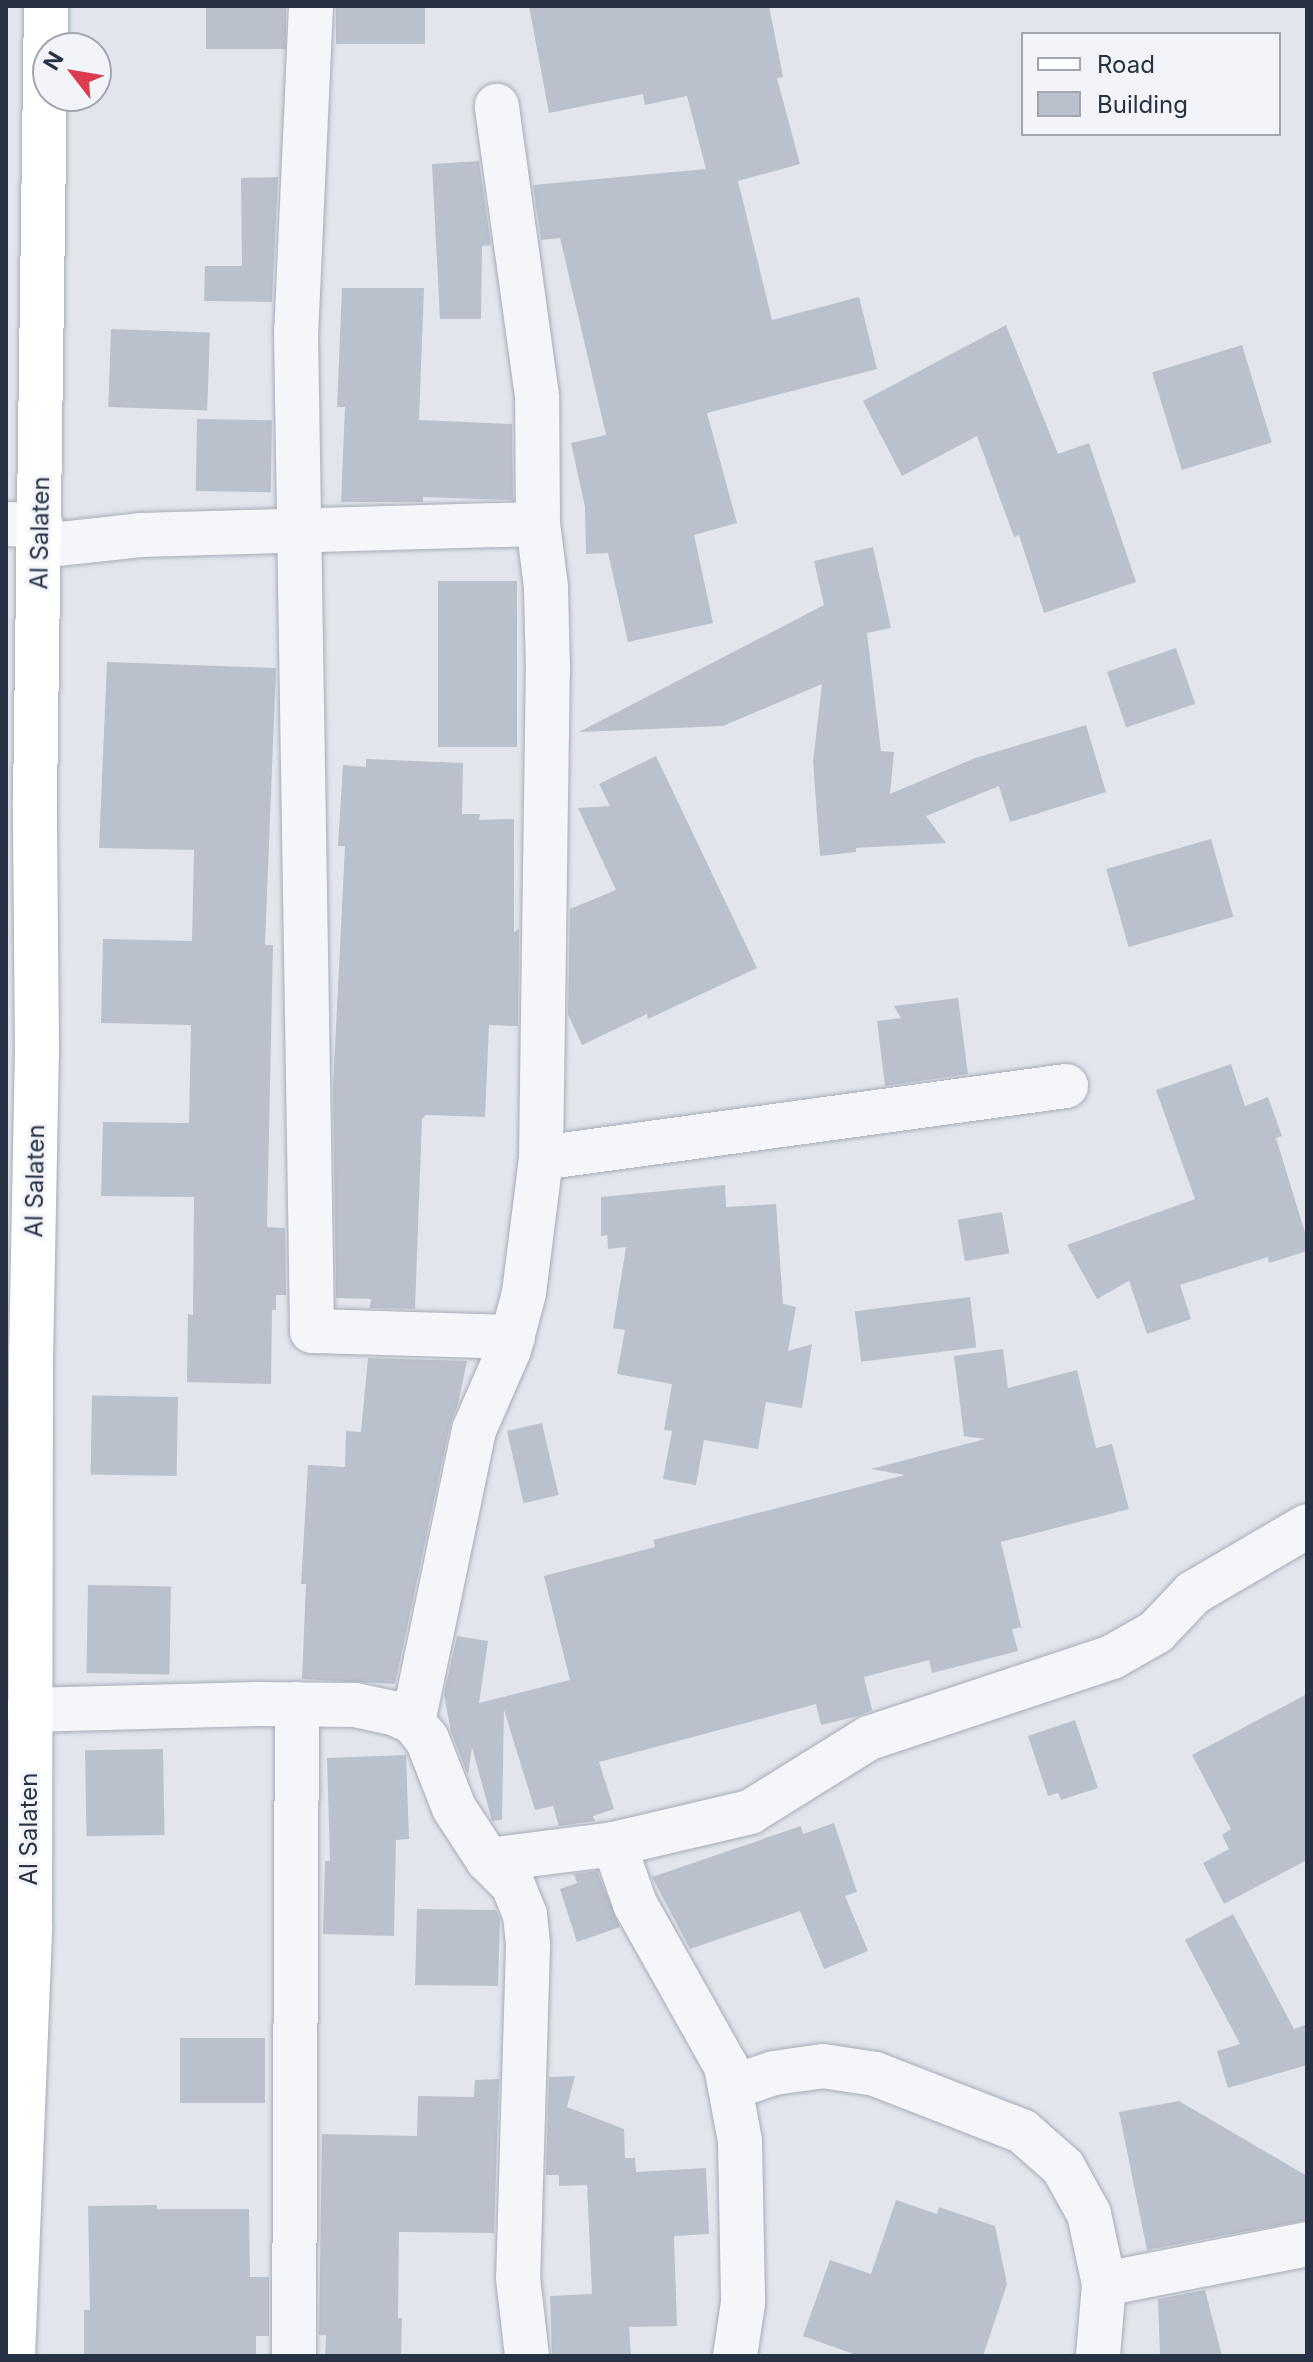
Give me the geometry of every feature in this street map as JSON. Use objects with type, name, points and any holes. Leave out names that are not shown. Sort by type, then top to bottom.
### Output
[{"type":"main road","name":"Al Salaten","points":[[13,2356],[30,1926],[28,1710],[37,1051],[20,801],[46,6]]},
{"type":"street","points":[[311,6],[296,331],[312,1331],[513,1337]]},
{"type":"street","points":[[413,1722],[474,1430],[513,1337],[524,1293],[541,1158],[548,671],[546,587],[538,524],[537,396],[497,106]]},
{"type":"street","points":[[29,532],[140,535],[538,524]]},
{"type":"street","points":[[541,1158],[1066,1086]]},
{"type":"street","points":[[488,1860],[614,1844],[750,1812],[869,1738],[1112,1657],[1156,1632],[1193,1593],[1307,1526]]},
{"type":"street","points":[[294,2356],[297,1704]]},
{"type":"street","points":[[28,1710],[355,1705],[393,1713],[413,1722],[427,1739],[454,1808],[488,1860],[513,1885],[525,1915],[528,1946],[518,2278],[527,2356]]},
{"type":"street","points":[[614,1844],[635,1904],[697,2008],[726,2066],[740,2141],[743,2303],[735,2356]]},
{"type":"street","points":[[730,2088],[774,2073],[823,2066],[875,2074],[1022,2131],[1063,2167],[1089,2214],[1104,2284],[1098,2356]]},
{"type":"street","points":[[1104,2284],[1307,2244]]},
{"type":"building","points":[[206,6],[286,6],[286,49],[206,49]]},
{"type":"building","points":[[336,6],[425,6],[425,44],[336,44]]},
{"type":"building","points":[[529,6],[769,6],[783,77],[777,78],[800,164],[738,181],[772,320],[859,297],[877,369],[707,413],[737,523],[694,535],[713,623],[628,642],[608,553],[586,554],[585,507],[571,443],[606,435],[560,238],[541,240],[533,185],[706,169],[687,96],[645,105],[643,94],[549,113]]},
{"type":"building","points":[[479,161],[491,245],[482,246],[481,319],[440,319],[432,164]]},
{"type":"building","points":[[278,177],[272,302],[204,301],[205,266],[242,266],[241,178]]},
{"type":"building","points":[[342,288],[424,288],[419,420],[512,424],[513,500],[423,497],[423,502],[341,502],[345,407],[337,407]]},
{"type":"building","points":[[1006,325],[1058,454],[1089,443],[1136,582],[1044,613],[1019,535],[1014,537],[977,436],[902,476],[863,401]]},
{"type":"building","points":[[111,329],[210,332],[207,410],[108,407]]},
{"type":"building","points":[[1242,345],[1272,443],[1182,470],[1152,372]]},
{"type":"building","points":[[197,419],[272,420],[271,492],[196,491]]},
{"type":"building","points":[[873,547],[891,628],[867,633],[881,751],[894,752],[890,794],[975,758],[1086,725],[1106,792],[1010,822],[999,786],[926,816],[946,843],[856,848],[856,852],[820,856],[813,762],[822,684],[723,726],[579,732],[824,605],[814,561]]},
{"type":"building","points":[[438,581],[517,581],[517,747],[438,747]]},
{"type":"building","points":[[1176,648],[1195,704],[1126,728],[1107,672]]},
{"type":"building","points":[[107,662],[276,668],[265,945],[273,945],[267,1227],[285,1228],[286,1295],[276,1295],[276,1310],[272,1310],[271,1384],[187,1382],[188,1314],[193,1315],[194,1197],[101,1196],[103,1122],[189,1123],[191,1025],[101,1023],[103,939],[192,941],[194,850],[99,848]]},
{"type":"building","points":[[656,756],[757,968],[648,1019],[647,1014],[582,1045],[568,1014],[570,909],[616,890],[578,808],[610,806],[599,784]]},
{"type":"building","points":[[366,759],[463,763],[462,814],[480,814],[479,820],[514,819],[514,932],[519,929],[518,1026],[489,1025],[485,1117],[426,1115],[422,1119],[415,1309],[370,1308],[371,1299],[336,1298],[333,1088],[345,846],[338,846],[343,765],[366,767]]},
{"type":"building","points":[[1211,839],[1233,917],[1129,947],[1106,869]]},
{"type":"building","points":[[958,998],[968,1074],[885,1086],[877,1021],[901,1018],[894,1006]]},
{"type":"building","points":[[1231,1064],[1245,1106],[1268,1097],[1282,1136],[1276,1138],[1307,1239],[1307,1251],[1269,1263],[1268,1257],[1180,1285],[1191,1319],[1147,1334],[1129,1281],[1097,1299],[1067,1245],[1195,1199],[1156,1090]]},
{"type":"building","points":[[725,1185],[726,1207],[776,1204],[783,1304],[796,1307],[788,1351],[812,1344],[802,1408],[766,1402],[758,1449],[704,1440],[696,1485],[663,1479],[672,1431],[664,1430],[672,1384],[617,1374],[625,1330],[613,1328],[626,1247],[608,1249],[607,1235],[601,1236],[601,1197]]},
{"type":"building","points":[[1002,1212],[1009,1253],[965,1261],[958,1220]]},
{"type":"building","points":[[970,1297],[976,1348],[861,1362],[855,1311]]},
{"type":"building","points":[[1003,1349],[1008,1388],[1077,1370],[1096,1448],[1112,1444],[1129,1509],[1001,1542],[1021,1627],[1012,1629],[1018,1651],[932,1673],[929,1660],[864,1677],[872,1710],[858,1716],[821,1725],[816,1704],[599,1762],[614,1809],[593,1816],[595,1821],[559,1826],[553,1806],[535,1810],[504,1710],[502,1820],[492,1821],[472,1747],[468,1775],[451,1732],[444,1694],[457,1636],[488,1641],[479,1703],[570,1680],[544,1576],[655,1547],[653,1540],[905,1475],[871,1469],[985,1439],[964,1436],[954,1356]]},
{"type":"building","points":[[368,1358],[467,1361],[450,1425],[395,1684],[302,1679],[306,1584],[301,1584],[308,1465],[345,1467],[346,1431],[361,1432]]},
{"type":"building","points":[[92,1395],[178,1397],[177,1476],[91,1474]]},
{"type":"building","points":[[542,1423],[559,1495],[524,1503],[507,1431]]},
{"type":"building","points":[[88,1585],[171,1586],[169,1674],[86,1673]]},
{"type":"building","points":[[1307,1694],[1307,1860],[1224,1904],[1203,1863],[1229,1849],[1222,1835],[1231,1829],[1192,1755]]},
{"type":"building","points":[[1075,1720],[1098,1788],[1061,1800],[1058,1793],[1048,1796],[1028,1736]]},
{"type":"building","points":[[163,1749],[165,1835],[87,1836],[85,1750]]},
{"type":"building","points":[[406,1755],[409,1839],[396,1840],[394,1936],[323,1934],[325,1861],[330,1861],[327,1758]]},
{"type":"building","points":[[834,1823],[857,1892],[845,1896],[868,1951],[824,1969],[800,1911],[690,1949],[652,1877],[801,1826],[803,1834]]},
{"type":"building","points":[[597,1871],[620,1927],[577,1942],[560,1889],[577,1883],[574,1874]]},
{"type":"building","points":[[417,1909],[496,1910],[500,1919],[498,1986],[415,1985]]},
{"type":"building","points":[[1233,1914],[1294,2029],[1307,2024],[1307,2065],[1228,2088],[1217,2051],[1240,2044],[1185,1940]]},
{"type":"building","points":[[180,2038],[265,2038],[265,2103],[180,2103]]},
{"type":"building","points":[[575,2076],[567,2107],[624,2129],[625,2158],[635,2158],[636,2172],[706,2168],[709,2234],[674,2236],[677,2326],[629,2327],[631,2356],[552,2356],[550,2296],[592,2294],[587,2185],[559,2186],[559,2175],[546,2175],[549,2077]]},
{"type":"building","points":[[499,2079],[494,2233],[399,2232],[401,2356],[325,2356],[326,2335],[319,2335],[322,2134],[417,2136],[418,2096],[474,2097],[475,2080]]},
{"type":"building","points":[[1179,2101],[1307,2176],[1307,2220],[1147,2250],[1119,2112]]},
{"type":"building","points":[[896,2200],[937,2214],[939,2207],[995,2226],[1007,2284],[983,2356],[859,2356],[803,2336],[830,2260],[871,2274]]},
{"type":"building","points":[[157,2205],[157,2209],[249,2209],[250,2277],[269,2277],[269,2336],[256,2336],[256,2356],[84,2356],[84,2310],[90,2310],[88,2206]]},
{"type":"building","points":[[1205,2290],[1222,2356],[1160,2356],[1158,2299]]}]
